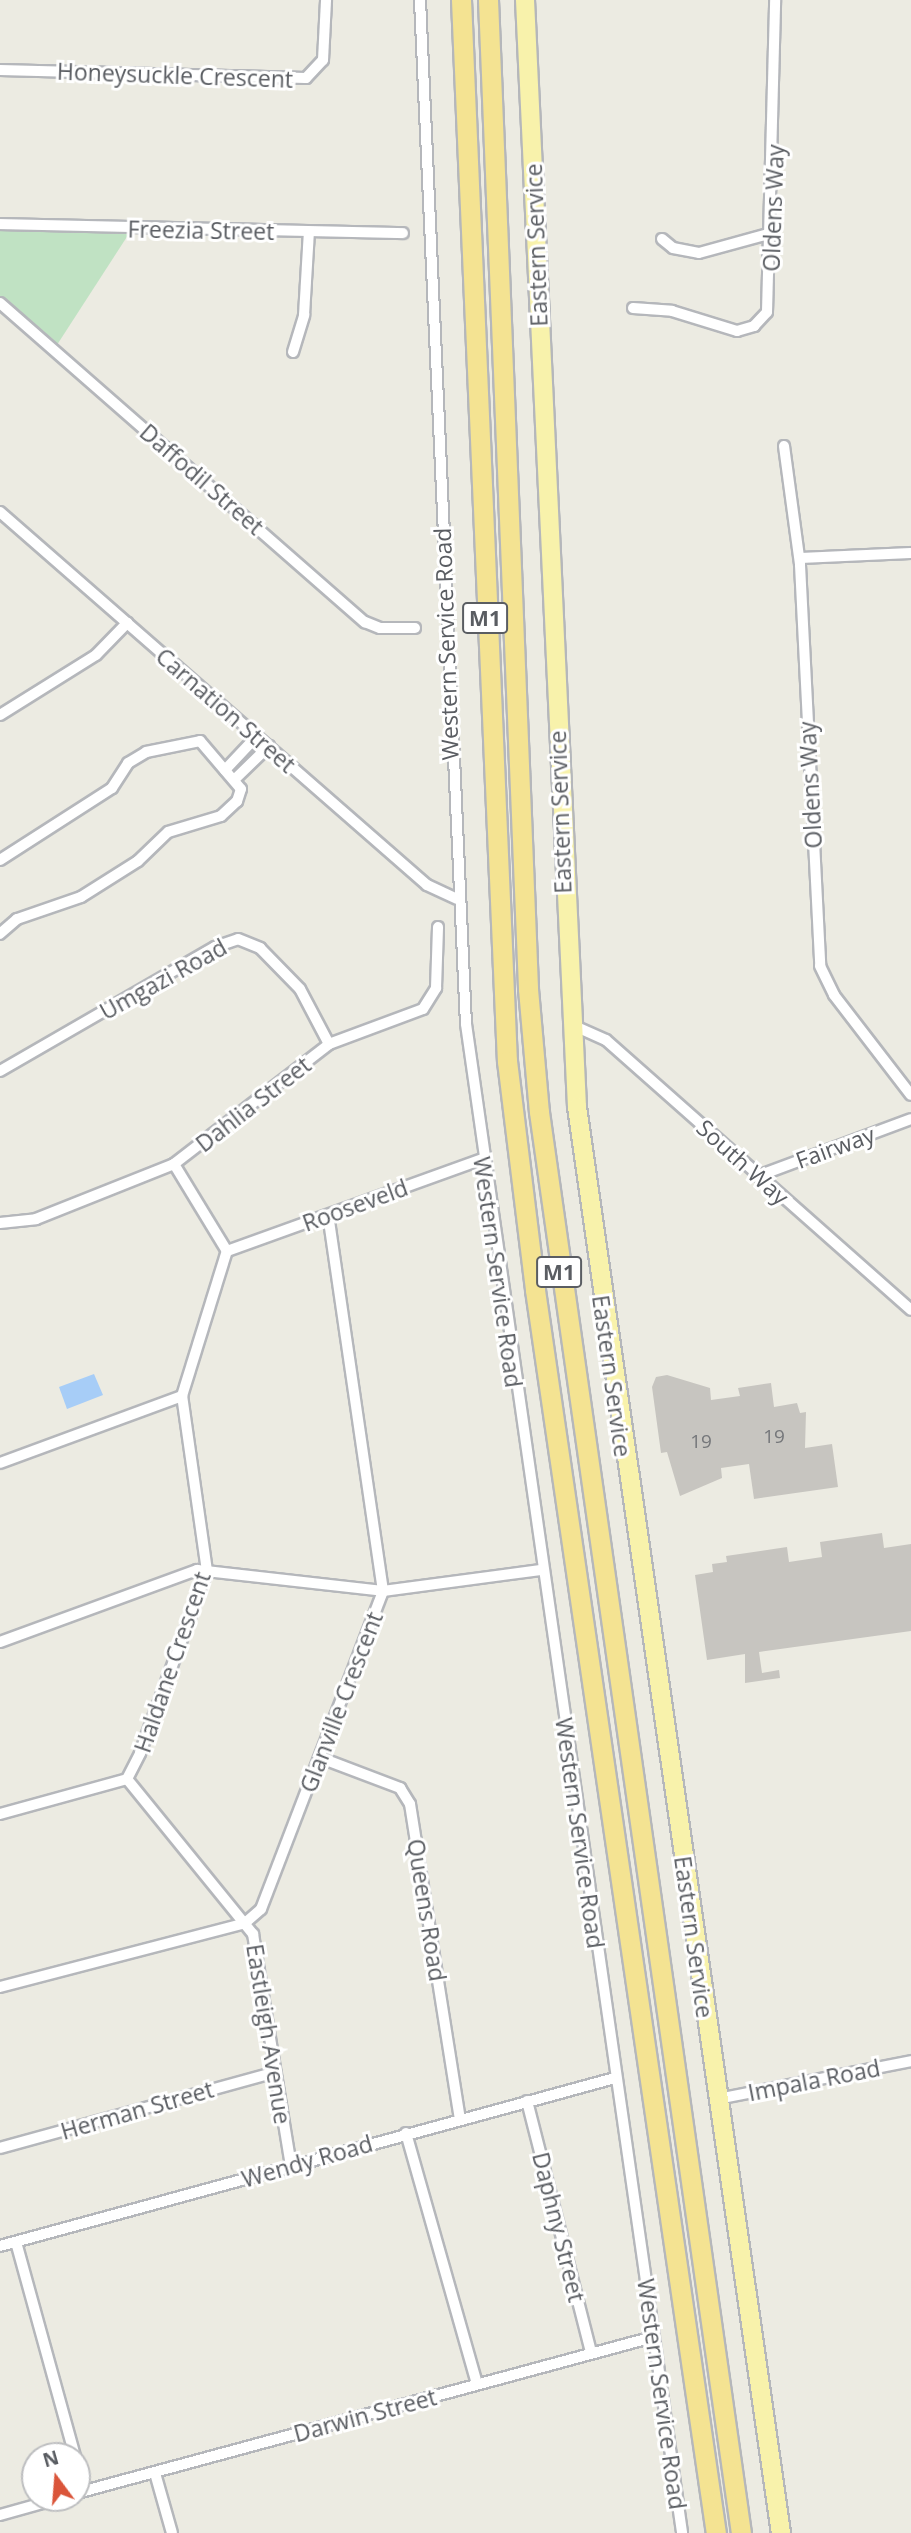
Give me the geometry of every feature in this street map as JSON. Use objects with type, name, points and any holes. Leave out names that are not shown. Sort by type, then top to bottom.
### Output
[{"type":"highway","name":"M1","points":[[461,0],[496,891],[508,1074],[716,2533]]},
{"type":"highway","name":"M1","points":[[488,0],[528,975],[539,1112],[741,2533]]},
{"type":"main road","name":"Eastern Service","points":[[525,0],[570,1024],[594,1252],[781,2533]]},
{"type":"street","name":"Honeysuckle Crescent","points":[[0,70],[299,80],[312,75],[323,60],[326,0]]},
{"type":"street","name":"Western Service Road","points":[[420,0],[457,899],[482,1159],[682,2533]]},
{"type":"street","name":"Oldens Way","points":[[632,308],[673,311],[737,331],[749,329],[769,306],[775,0]]},
{"type":"street","name":"Freezia Street","points":[[0,224],[403,233]]},
{"type":"street","points":[[293,352],[304,315],[309,232]]},
{"type":"street","points":[[662,239],[673,248],[699,253],[772,233]]},
{"type":"street","name":"Daffodil Street","points":[[0,303],[365,622],[380,628],[415,628]]},
{"type":"street","name":"Oldens Way","points":[[784,446],[800,558],[820,966],[834,995],[911,1095]]},
{"type":"street","name":"Carnation Street","points":[[0,512],[427,886],[457,899]]},
{"type":"street","points":[[800,558],[911,553]]},
{"type":"street","points":[[0,715],[96,655],[127,624]]},
{"type":"street","points":[[225,770],[257,736]]},
{"type":"street","points":[[0,860],[112,788],[141,754],[198,741],[234,780],[240,797],[221,816],[175,828],[138,861],[81,897],[17,919],[0,934]]},
{"type":"street","points":[[234,780],[269,746]]},
{"type":"street","name":"Dahlia Street","points":[[0,1223],[36,1219],[174,1164],[330,1044],[428,1006],[436,988],[438,927]]},
{"type":"street","name":"Umgazi Road","points":[[0,1071],[215,947],[238,939],[260,948],[300,989],[330,1044]]},
{"type":"street","name":"South Way","points":[[570,1024],[606,1041],[911,1310]]},
{"type":"street","name":"Fairway","points":[[758,1175],[911,1119]]},
{"type":"street","name":"Rooseveld","points":[[227,1251],[482,1159]]},
{"type":"street","points":[[174,1164],[227,1251]]},
{"type":"street","name":"Glanville Crescent","points":[[245,1923],[261,1909],[383,1591],[328,1215]]},
{"type":"street","name":"Haldane Crescent","points":[[0,1814],[127,1779],[175,1665],[207,1571],[182,1396],[227,1251]]},
{"type":"street","points":[[0,1463],[182,1396]]},
{"type":"street","points":[[0,1642],[180,1574],[207,1571],[383,1591],[541,1570]]},
{"type":"street","name":"Queens Road","points":[[321,1758],[400,1788],[411,1804],[460,2119]]},
{"type":"street","name":"Eastleigh Avenue","points":[[127,1779],[245,1923],[256,1945],[290,2166]]},
{"type":"street","points":[[0,1987],[245,1923]]},
{"type":"street","name":"Impala Road","points":[[718,2099],[911,2061]]},
{"type":"street","name":"Herman Street","points":[[0,2148],[275,2072]]},
{"type":"street","name":"Wendy Road","points":[[0,2246],[615,2078]]},
{"type":"street","name":"Daphny Street","points":[[527,2101],[591,2353]]},
{"type":"street","points":[[406,2133],[477,2385]]},
{"type":"street","points":[[16,2242],[71,2442]]},
{"type":"street","name":"Darwin Street","points":[[91,2489],[653,2337]]},
{"type":"street","points":[[155,2473],[172,2533]]},
{"type":"street","points":[[0,2515],[21,2509]]},
{"type":"green space","points":[[0,224],[132,229],[55,348],[0,300]]},
{"type":"water","points":[[94,1374],[103,1395],[67,1409],[59,1387]]},
{"type":"building","points":[[667,1375],[710,1388],[711,1400],[740,1396],[738,1388],[771,1383],[774,1407],[797,1403],[800,1413],[806,1412],[805,1448],[832,1444],[838,1487],[754,1499],[749,1464],[721,1468],[722,1478],[680,1496],[667,1452],[661,1453],[652,1387],[656,1377]]},
{"type":"building","points":[[882,1533],[884,1548],[911,1544],[911,1631],[759,1652],[762,1673],[779,1670],[780,1678],[745,1683],[745,1654],[707,1660],[695,1575],[713,1572],[712,1564],[727,1562],[726,1556],[787,1547],[789,1562],[822,1557],[820,1542]]}]
